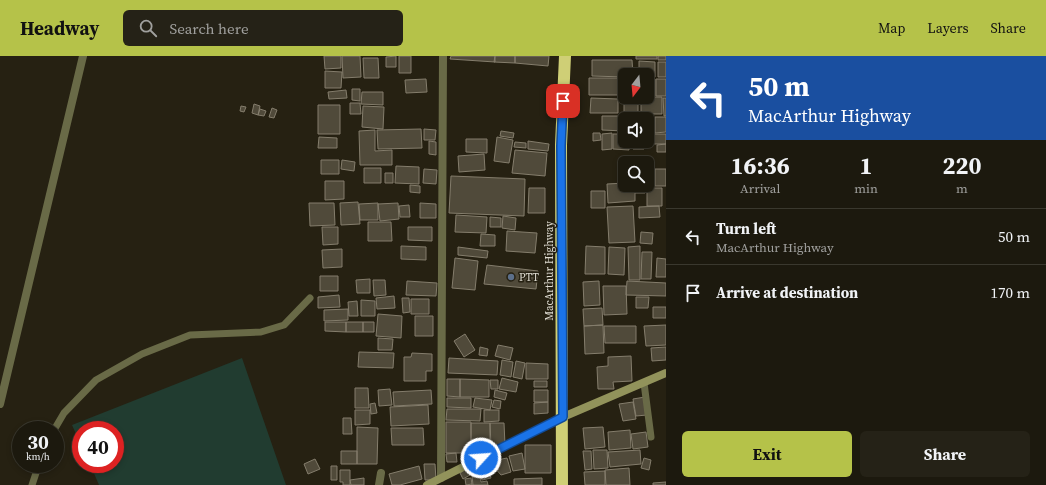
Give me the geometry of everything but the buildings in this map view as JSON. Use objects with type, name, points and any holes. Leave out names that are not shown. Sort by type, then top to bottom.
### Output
[{"type":"highway","name":"MacArthur Highway","points":[[562,485],[563,417],[561,146],[565,56]]},
{"type":"street","points":[[0,404],[83,56]]},
{"type":"street","points":[[440,478],[443,56]]},
{"type":"street","points":[[427,485],[563,417],[666,373]]},
{"type":"street","points":[[378,485],[381,474]]},
{"type":"lane","points":[[59,421],[64,413],[96,380],[142,354],[190,335],[261,332],[284,325],[310,298]]},
{"type":"lane","points":[[644,383],[651,437]]},
{"type":"lane","points":[[32,485],[35,473]]},
{"type":"green space","points":[[242,358],[286,485],[99,485],[94,473],[124,473],[124,421],[82,421]]},
{"type":"place","name":"PTT","points":[[511,277]]},
{"type":"route","points":[[481,458],[563,417],[561,146],[563,101]]}]
